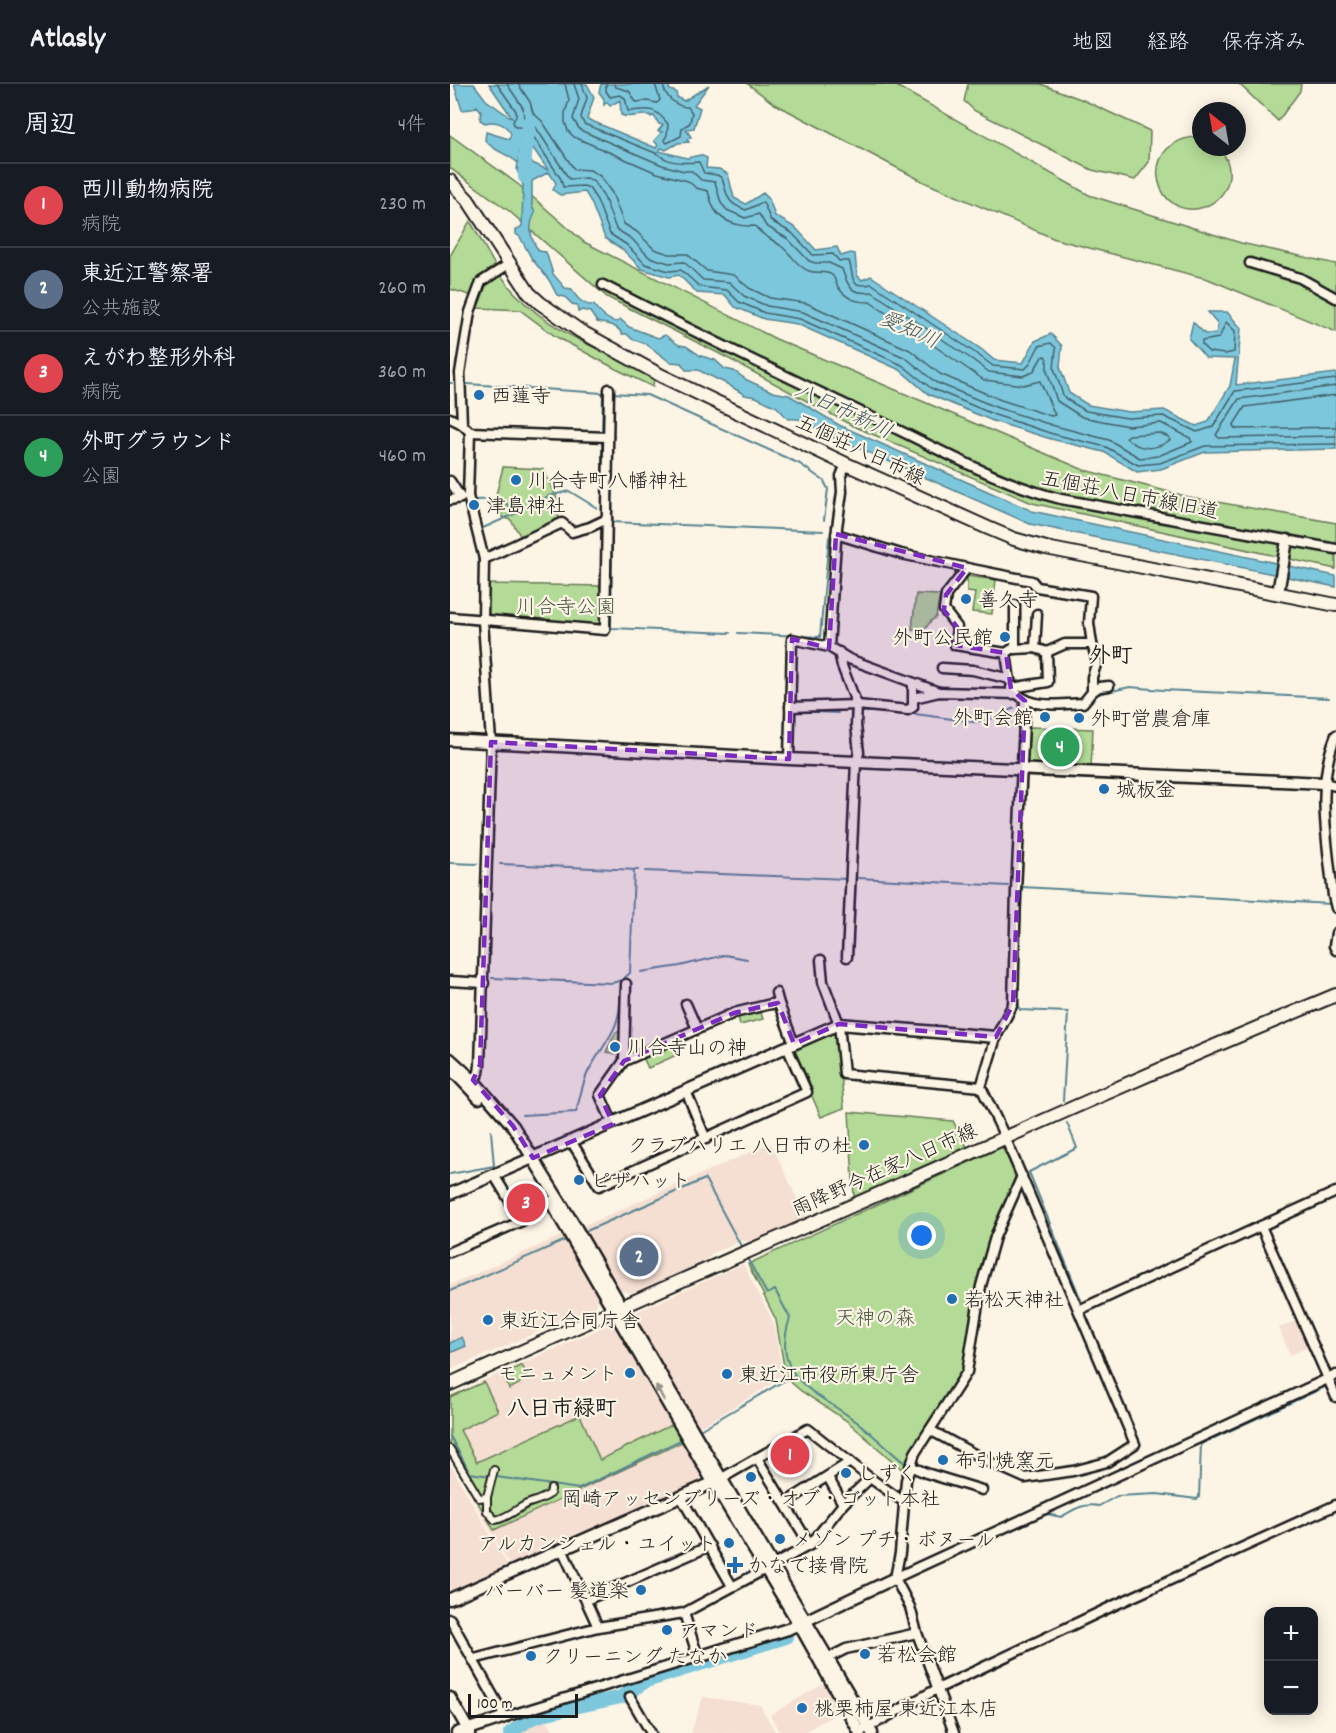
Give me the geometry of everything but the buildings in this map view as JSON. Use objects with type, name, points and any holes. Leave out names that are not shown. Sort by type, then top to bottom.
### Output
[{"type":"main road","name":"五個荘八日市線","points":[[450,181],[468,200],[519,280],[540,303],[580,331],[662,376],[846,464],[1014,539],[1046,548],[1179,575],[1279,589],[1336,605]]},
{"type":"main road","name":"雨降野今在家八日市線","points":[[450,1384],[1005,1137],[1336,995]]},
{"type":"street","points":[[1250,263],[1300,278],[1336,298]]},
{"type":"street","points":[[462,424],[460,373],[470,312],[481,282],[509,264]]},
{"type":"street","name":"五個荘八日市線旧道","points":[[603,285],[880,421],[1005,481],[1033,492],[1286,544],[1336,549]]},
{"type":"street","points":[[450,617],[605,630],[609,389]]},
{"type":"street","points":[[450,418],[462,424],[470,432],[608,438]]},
{"type":"street","points":[[464,497],[470,432]]},
{"type":"street","points":[[829,647],[836,534],[842,492],[841,476],[846,464]]},
{"type":"street","points":[[450,481],[464,497],[478,529],[484,559],[483,621],[491,742],[480,1065],[479,1073],[473,1080]]},
{"type":"street","points":[[450,500],[464,497]]},
{"type":"street","points":[[484,559],[562,524],[572,532],[607,519]]},
{"type":"street","points":[[836,534],[902,554],[1032,580],[1037,587],[1091,596],[1089,623],[1097,662],[1092,677],[1092,692]]},
{"type":"street","points":[[1279,589],[1286,544]]},
{"type":"street","points":[[967,568],[946,595],[944,610],[957,627],[955,645],[1006,653],[1012,649],[1035,648],[1047,652],[1065,644],[1092,644]]},
{"type":"street","points":[[1015,605],[1015,649]]},
{"type":"street","points":[[1035,648],[1037,614]]},
{"type":"street","points":[[789,759],[792,639],[829,647],[849,659],[939,692]]},
{"type":"street","points":[[839,652],[857,705],[856,725],[859,753],[856,762],[847,957]]},
{"type":"street","points":[[914,698],[939,692],[1014,691],[1048,682],[1047,652]]},
{"type":"street","points":[[1006,653],[1014,691],[1025,701],[1044,704],[1083,703],[1099,687],[1109,686]]},
{"type":"street","points":[[942,668],[973,670],[1010,679]]},
{"type":"street","points":[[790,707],[857,705],[908,710],[913,707],[913,683]]},
{"type":"street","points":[[930,1430],[987,1461],[1025,1478],[1073,1471],[1107,1462],[1135,1444],[1022,1176],[981,1087],[996,1037],[1013,1004],[1025,701]]},
{"type":"street","points":[[1336,735],[1324,783],[1323,812],[1332,837],[1333,896],[1336,908]]},
{"type":"street","points":[[450,740],[789,759],[1324,783],[1336,786]]},
{"type":"street","points":[[1336,933],[1334,946],[1336,950]]},
{"type":"street","points":[[821,960],[823,982],[839,1024],[844,1074],[981,1087]]},
{"type":"street","points":[[450,981],[484,983]]},
{"type":"street","points":[[624,1061],[626,984]]},
{"type":"street","points":[[571,1141],[599,1186],[807,1092],[776,993]]},
{"type":"street","points":[[686,1004],[697,1029]]},
{"type":"street","points":[[612,1124],[600,1095],[624,1061],[734,1013],[778,1004]]},
{"type":"street","points":[[450,1194],[839,1024],[996,1037]]},
{"type":"street","points":[[450,1059],[473,1080],[513,1126],[530,1160],[802,1622],[863,1731]]},
{"type":"street","points":[[450,1069],[507,1128],[530,1160]]},
{"type":"street","points":[[686,1091],[706,1138]]},
{"type":"street","points":[[450,1252],[522,1221],[494,1175]]},
{"type":"street","points":[[954,1733],[917,1633],[910,1607],[895,1578],[900,1553],[906,1480],[915,1453],[968,1372],[981,1286],[995,1237],[1022,1176]]},
{"type":"street","points":[[1079,1310],[1336,1192]]},
{"type":"street","points":[[1261,1226],[1332,1377],[1336,1397]]},
{"type":"street","points":[[457,1733],[802,1622],[1332,1377]]},
{"type":"street","points":[[450,1599],[717,1480],[808,1429],[904,1502]]},
{"type":"street","points":[[450,1449],[479,1498],[487,1497]]},
{"type":"street","points":[[757,1458],[810,1545]]},
{"type":"street","points":[[785,1503],[850,1462]]},
{"type":"street","points":[[910,1466],[982,1490]]},
{"type":"street","points":[[494,1470],[487,1497],[487,1511],[495,1520],[502,1519],[551,1492]]},
{"type":"street","points":[[828,1477],[843,1504]]},
{"type":"street","points":[[474,1659],[598,1627],[684,1613],[810,1545],[843,1504],[870,1478]]},
{"type":"street","points":[[681,1497],[732,1586]]},
{"type":"street","points":[[863,1731],[937,1689],[1117,1604],[1336,1505]]},
{"type":"street","points":[[586,1600],[710,1546]]},
{"type":"street","points":[[562,1549],[598,1627]]},
{"type":"street","points":[[684,1613],[698,1657]]},
{"type":"street","points":[[450,1619],[505,1717]]},
{"type":"street","points":[[802,1622],[828,1658],[863,1731]]},
{"type":"street","points":[[828,1658],[846,1649],[917,1633]]},
{"type":"street","points":[[630,1697],[651,1733]]},
{"type":"street","points":[[450,1698],[469,1730]]},
{"type":"highlighted area","points":[[836,534],[967,568],[946,595],[944,610],[957,627],[955,645],[1006,653],[1011,689],[1025,701],[1013,1004],[996,1037],[839,1024],[794,1044],[778,1003],[734,1013],[624,1061],[600,1095],[613,1124],[533,1158],[513,1126],[473,1080],[480,1065],[491,742],[789,759],[792,639],[829,648]]},
{"type":"shaded area","points":[[771,1143],[806,1218],[751,1241],[742,1241],[713,1253],[700,1265],[631,1293],[621,1290],[598,1300],[595,1307],[450,1370],[450,1285]]},
{"type":"shaded area","points":[[743,1264],[773,1321],[783,1377],[680,1439],[701,1475],[699,1482],[510,1566],[450,1458],[450,1396]]},
{"type":"shaded area","points":[[1298,1320],[1309,1347],[1290,1355],[1279,1328]]},
{"type":"shaded area","points":[[450,1464],[508,1566],[450,1591]]},
{"type":"shaded area","points":[[823,1684],[839,1712],[802,1733],[780,1733],[770,1715]]},
{"type":"shaded area","points":[[703,1697],[760,1705],[776,1733],[691,1733]]},
{"type":"shaded area","points":[[546,1719],[555,1733],[516,1733],[523,1726]]},
{"type":"green space","points":[[748,84],[893,84],[1089,195],[1241,243],[1336,264],[1336,332],[1208,279],[1055,239],[924,182],[773,103]]},
{"type":"green space","points":[[968,84],[1041,84],[1083,100],[1150,131],[1149,162],[1135,180],[1092,170],[975,111],[964,101]]},
{"type":"green space","points":[[1239,84],[1301,84],[1300,91],[1278,121]]},
{"type":"green space","points":[[450,135],[519,185],[584,242],[776,339],[1084,470],[1189,497],[1336,523],[1336,569],[1032,503],[851,425],[720,354],[607,297],[509,211],[450,168]]},
{"type":"green space","points":[[1192,138],[1192,156],[1224,156],[1227,160],[1229,175],[1225,189],[1218,199],[1204,207],[1187,209],[1174,204],[1164,194],[1158,181],[1158,167],[1164,154],[1175,143]]},
{"type":"green space","points":[[470,221],[501,276],[529,306],[545,319],[580,340],[654,375],[653,387],[555,336],[520,310],[477,308],[479,298],[450,289],[450,256]]},
{"type":"green space","points":[[503,467],[543,469],[558,500],[552,503],[562,523],[525,544],[511,520],[502,517],[496,495]]},
{"type":"green space","points":[[967,576],[996,580],[992,614],[972,612],[975,593],[967,592]]},
{"type":"green space","name":"川合寺公園","points":[[484,584],[605,586],[605,629],[483,621]]},
{"type":"green space","points":[[916,594],[940,595],[936,617],[924,630],[912,629]]},
{"type":"green space","points":[[1030,727],[1093,729],[1091,768],[1026,765]]},
{"type":"green space","points":[[760,1010],[763,1019],[740,1025],[738,1016]]},
{"type":"green space","points":[[837,1028],[844,1108],[821,1117],[791,1048]]},
{"type":"green space","points":[[616,1032],[622,1032],[622,1055],[606,1052]]},
{"type":"green space","points":[[676,1042],[681,1053],[648,1068],[643,1057]]},
{"type":"green space","points":[[849,1112],[953,1121],[967,1147],[854,1197]]},
{"type":"green space","name":"天神の森","points":[[1002,1147],[1017,1176],[991,1237],[964,1370],[921,1438],[904,1471],[847,1421],[801,1391],[786,1378],[776,1320],[748,1264]]},
{"type":"green space","points":[[522,1365],[527,1375],[519,1384],[509,1389],[503,1374]]},
{"type":"green space","points":[[484,1382],[498,1411],[460,1430],[477,1462],[580,1415],[600,1460],[683,1419],[693,1437],[494,1530],[450,1455],[450,1397]]},
{"type":"water","name":"愛知川","points":[[454,84],[474,84],[486,100],[513,119],[489,84],[587,84],[594,97],[587,119],[656,148],[658,145],[654,141],[662,132],[658,131],[663,125],[659,124],[654,116],[621,115],[620,100],[610,106],[607,102],[604,105],[604,99],[599,92],[601,84],[668,84],[670,90],[676,92],[677,97],[684,101],[709,85],[694,105],[700,108],[694,128],[686,129],[691,137],[687,139],[689,142],[678,143],[666,150],[661,148],[659,151],[687,158],[700,155],[707,158],[706,168],[719,169],[728,174],[734,198],[746,204],[763,193],[769,199],[775,216],[796,228],[816,250],[837,247],[841,256],[855,254],[857,275],[862,280],[871,276],[994,360],[1023,363],[1035,341],[1051,334],[1062,346],[1060,367],[1069,393],[1088,405],[1129,412],[1164,410],[1196,426],[1208,422],[1230,386],[1235,359],[1206,358],[1189,339],[1193,322],[1205,334],[1216,334],[1218,324],[1208,312],[1227,312],[1241,328],[1236,385],[1336,373],[1336,449],[1205,452],[1161,469],[1137,472],[1104,452],[993,421],[928,394],[900,370],[797,324],[764,319],[735,307],[725,295],[697,293],[679,275],[669,277],[642,269],[623,250],[605,238],[585,192],[560,195],[553,190],[556,183],[549,172],[532,181],[532,206],[535,213],[531,223],[531,232],[536,246],[539,251],[546,252],[553,274],[565,288],[572,289],[581,301],[594,305],[610,320],[617,322],[620,319],[629,327],[658,338],[665,335],[701,356],[715,360],[725,369],[734,371],[747,380],[773,392],[789,395],[839,425],[1032,511],[1336,576],[1336,587],[1030,524],[836,438],[829,437],[809,423],[788,419],[777,407],[756,397],[745,395],[698,370],[686,370],[681,363],[670,362],[646,344],[632,339],[627,334],[622,334],[615,327],[597,322],[590,312],[582,310],[578,312],[577,305],[557,295],[516,234],[516,230],[522,226],[523,185],[517,170],[518,163],[485,140],[486,132],[509,139],[511,134],[500,124],[485,123],[480,120],[481,111],[477,106],[462,110]],"holes":[[[522,132],[548,170],[530,162],[528,157],[518,162]]]},
{"type":"water","points":[[462,1337],[466,1346],[450,1353],[450,1343]]},
{"type":"waterway","name":"八日市新川","points":[[525,177],[529,122]]},
{"type":"waterway","points":[[467,384],[603,393],[602,433]]},
{"type":"waterway","points":[[612,393],[647,395],[800,464],[824,481],[828,489],[824,520]]},
{"type":"waterway","points":[[602,443],[602,470]]},
{"type":"waterway","points":[[602,478],[602,507]]},
{"type":"waterway","points":[[531,505],[549,496],[569,491],[597,508]]},
{"type":"waterway","points":[[474,500],[502,499],[515,513]]},
{"type":"waterway","points":[[483,528],[521,511]]},
{"type":"waterway","points":[[611,522],[823,531]]},
{"type":"waterway","points":[[612,537],[611,628],[730,633]]},
{"type":"waterway","points":[[738,633],[820,637],[829,537]]},
{"type":"waterway","points":[[450,622],[478,625]]},
{"type":"waterway","points":[[1081,707],[1086,707],[1098,694],[1130,687],[1329,698]]},
{"type":"waterway","points":[[908,713],[974,722],[994,718],[1014,708]]},
{"type":"waterway","points":[[794,754],[795,711],[838,713]]},
{"type":"waterway","points":[[860,712],[890,712]]},
{"type":"waterway","points":[[496,737],[537,740]]},
{"type":"waterway","points":[[450,863],[477,864]]},
{"type":"waterway","points":[[500,864],[638,870]]},
{"type":"waterway","points":[[492,978],[612,983],[622,980],[630,973],[634,870]]},
{"type":"waterway","points":[[645,871],[847,879]]},
{"type":"waterway","points":[[858,878],[1008,886]]},
{"type":"waterway","points":[[1063,1101],[1068,1012],[1020,1010],[1017,998],[1022,887],[1331,904]]},
{"type":"waterway","points":[[641,972],[680,966],[725,955],[747,959]]},
{"type":"waterway","points":[[522,1115],[576,1112],[588,1072],[615,1026],[620,1005],[620,991]]},
{"type":"waterway","points":[[1067,1123],[1077,1148],[1029,1172],[1081,1300]]},
{"type":"waterway","points":[[450,1174],[494,1166],[491,1131]]},
{"type":"waterway","points":[[582,1233],[705,1179],[742,1248]]},
{"type":"waterway","points":[[450,1291],[568,1239]]},
{"type":"waterway","points":[[746,1256],[767,1294],[775,1290],[790,1318],[785,1339],[786,1356],[801,1382],[857,1422],[906,1464]]},
{"type":"waterway","points":[[698,1431],[794,1375]]},
{"type":"waterway","points":[[900,1581],[1047,1514],[1061,1517],[1084,1506],[1099,1506],[1117,1496],[1157,1494],[1197,1499],[1199,1497],[1201,1444],[1325,1387]]},
{"type":"waterway","points":[[450,1436],[470,1473],[579,1489],[683,1439]]},
{"type":"waterway","points":[[510,1733],[530,1719],[547,1713],[621,1697],[646,1681],[786,1637]]},
{"type":"place","name":"西蓮寺","points":[[479,395]]},
{"type":"place","name":"川合寺町八幡神社","points":[[516,480]]},
{"type":"place","name":"津島神社","points":[[474,505]]},
{"type":"place","name":"善久寺","points":[[966,599]]},
{"type":"place","name":"外町公民館","points":[[1005,637]]},
{"type":"place","name":"外町会館","points":[[1045,717]]},
{"type":"place","name":"外町営農倉庫","points":[[1079,718]]},
{"type":"place","name":"外町グラウンド","points":[[1060,747]]},
{"type":"place","name":"城板金","points":[[1104,789]]},
{"type":"place","name":"川合寺山の神","points":[[615,1047]]},
{"type":"place","name":"クラブハリエ 八日市の杜","points":[[864,1145]]},
{"type":"place","name":"ピザハット","points":[[579,1180]]},
{"type":"place","name":"えがわ整形外科","points":[[526,1203]]},
{"type":"place","name":"東近江警察署","points":[[639,1257]]},
{"type":"place","name":"若松天神社","points":[[952,1299]]},
{"type":"place","name":"東近江合同庁舎","points":[[488,1320]]},
{"type":"place","name":"モニュメント","points":[[630,1373]]},
{"type":"place","name":"東近江市役所東庁舎","points":[[727,1374]]},
{"type":"place","name":"西川動物病院","points":[[790,1455]]},
{"type":"place","name":"布引焼窯元","points":[[943,1460]]},
{"type":"place","name":"しずく","points":[[846,1473]]},
{"type":"place","name":"岡崎アッセンブリーズ・オブ・ゴット本社","points":[[751,1477]]},
{"type":"place","name":"メゾン プチ・ボヌール","points":[[780,1539]]},
{"type":"place","name":"アルカンシェル・ユイット","points":[[729,1543]]},
{"type":"place","name":"かなで接骨院","points":[[735,1565]]},
{"type":"place","name":"バーバー 髪道楽","points":[[641,1590]]},
{"type":"place","name":"アマンド","points":[[667,1630]]},
{"type":"place","name":"若松会館","points":[[865,1654]]},
{"type":"place","name":"クリーニング たなか","points":[[531,1656]]},
{"type":"place","name":"桃栗柿屋 東近江本店","points":[[802,1708]]},
{"type":"district","name":"外町","points":[[1111,654]]},
{"type":"district","name":"八日市緑町","points":[[562,1407]]}]
